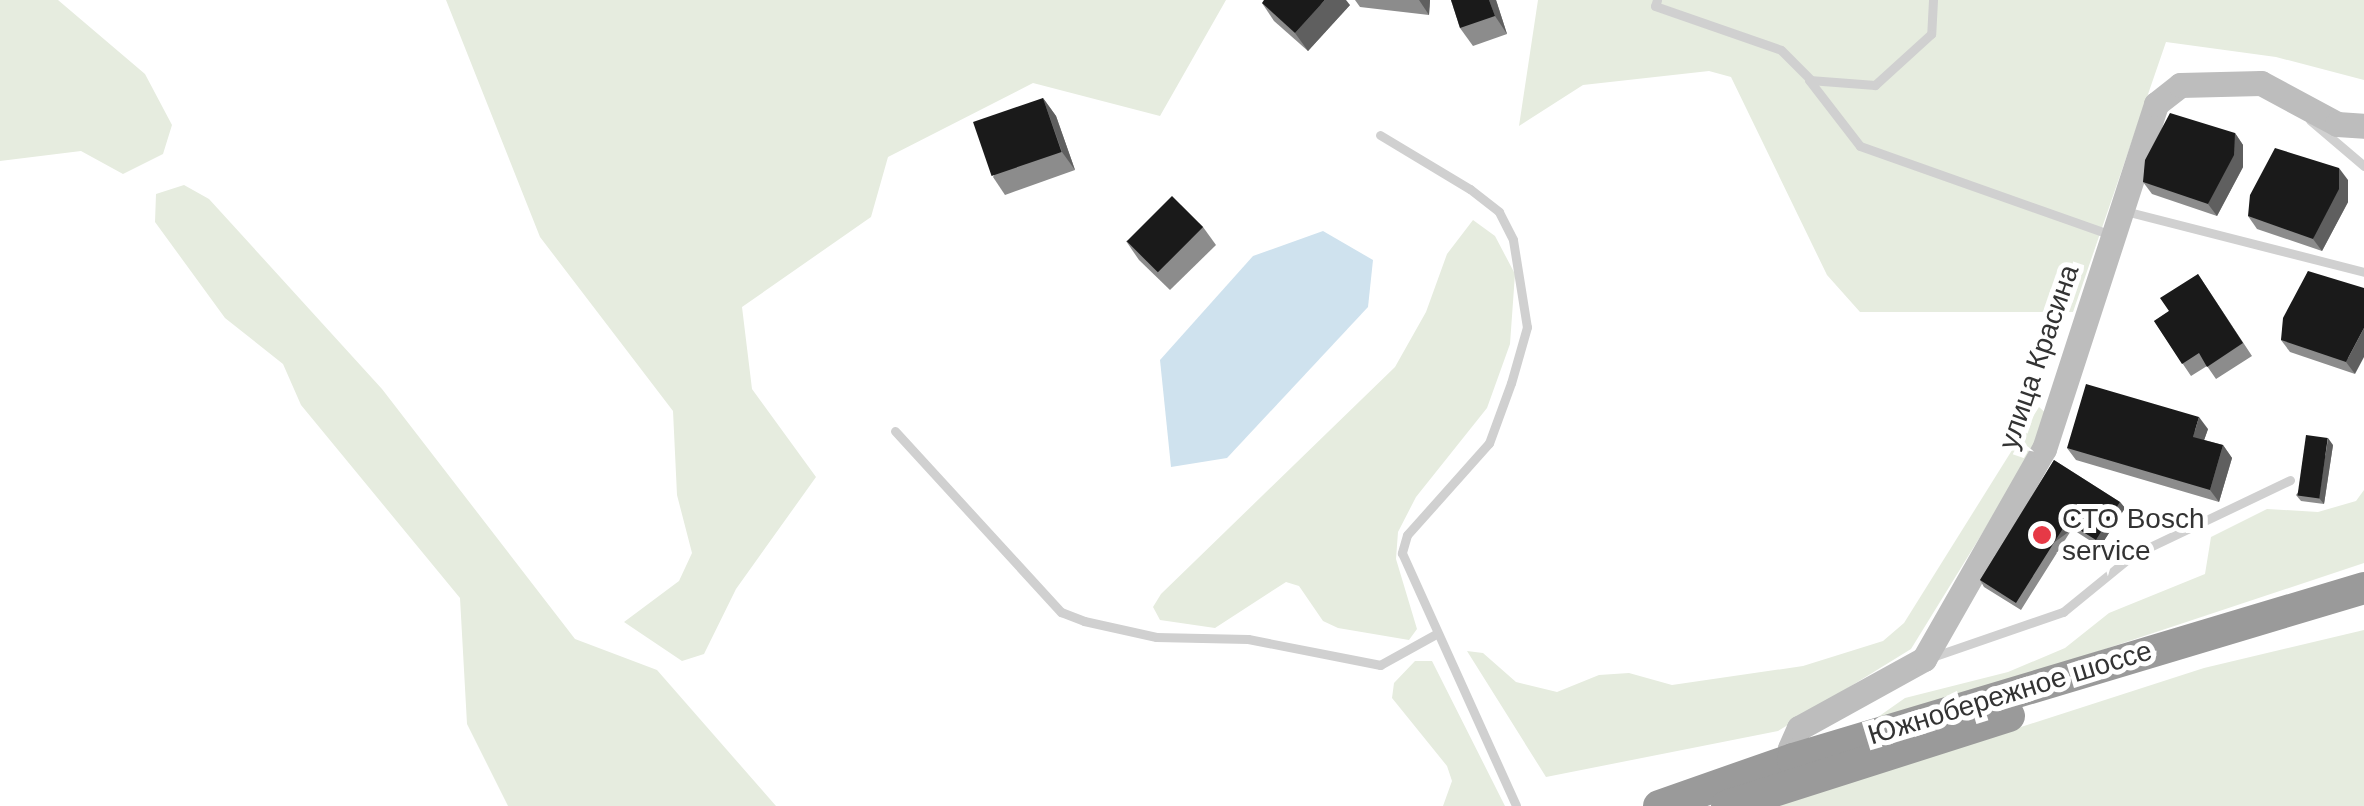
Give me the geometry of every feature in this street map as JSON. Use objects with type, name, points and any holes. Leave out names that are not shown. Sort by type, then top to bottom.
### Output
[{"type":"highway","name":"Южнобережное шоссе","points":[[1728,806],[1793,772],[2364,588]]},
{"type":"highway","name":"Южнобережное шоссе","points":[[1659,806],[1793,772],[2364,602]]},
{"type":"street","name":"улица Красина","points":[[1924,659],[2044,449],[2156,104],[2180,85],[2261,83],[2337,124],[2364,126]]},
{"type":"street","points":[[1793,772],[1790,748],[1800,728],[1924,659]]},
{"type":"lane","points":[[1656,0],[1655,6],[1782,50],[1811,80],[1860,146],[2114,236]]},
{"type":"lane","points":[[1811,80],[1875,85],[1888,77],[1931,34],[1933,0]]},
{"type":"lane","points":[[2298,103],[2322,136],[2364,166]]},
{"type":"lane","points":[[1380,135],[1498,212],[1513,240],[1527,327],[1489,443],[1407,535],[1402,554],[1516,806]]},
{"type":"lane","points":[[2122,210],[2364,272]]},
{"type":"lane","points":[[895,431],[1061,612],[1084,621],[1156,637],[1248,639],[1380,666],[1436,634]]},
{"type":"lane","points":[[1924,659],[2063,612],[2133,555],[2290,480]]},
{"type":"shaded area","points":[[0,0],[58,0],[145,74],[172,125],[163,154],[123,174],[81,151],[0,161]]},
{"type":"shaded area","points":[[446,0],[1226,0],[1160,116],[1033,83],[888,157],[871,217],[742,307],[752,389],[816,477],[736,589],[704,654],[682,661],[624,622],[679,581],[692,553],[677,495],[673,411],[540,237]]},
{"type":"shaded area","points":[[1538,0],[2364,0],[2364,80],[2276,57],[2166,42],[2073,312],[1860,312],[1827,275],[1731,77],[1709,71],[1583,85],[1519,126]]},
{"type":"shaded area","points":[[184,185],[209,199],[382,389],[575,639],[657,670],[776,806],[508,806],[467,724],[460,598],[301,405],[283,364],[225,318],[155,222],[156,194]]},
{"type":"shaded area","points":[[1473,220],[1495,236],[1515,274],[1510,344],[1487,408],[1416,497],[1398,532],[1396,559],[1417,629],[1409,640],[1338,628],[1323,621],[1299,586],[1286,582],[1215,628],[1160,620],[1153,607],[1161,594],[1395,367],[1426,312],[1447,254]]},
{"type":"shaded area","points":[[2039,407],[2050,417],[2036,446],[1911,649],[1778,731],[1546,777],[1467,651],[1483,653],[1516,682],[1557,692],[1599,675],[1629,673],[1672,685],[1803,666],[1883,641],[1904,623]]},
{"type":"shaded area","points":[[2364,490],[2364,563],[1858,731],[1905,698],[2008,672],[2065,648],[2109,613],[2205,574],[2211,537],[2267,509],[2318,512],[2356,501]]},
{"type":"shaded area","points":[[2364,630],[2364,806],[1776,806],[2204,668]]},
{"type":"shaded area","points":[[1415,661],[1432,661],[1505,806],[1443,806],[1452,781],[1447,766],[1392,698],[1394,683]]},
{"type":"water","points":[[1323,231],[1373,260],[1368,307],[1227,458],[1171,467],[1160,360],[1253,256]]},
{"type":"building","points":[[1325,0],[1295,33],[1262,3]]},
{"type":"building","points":[[1451,0],[1489,0],[1495,16],[1460,28]]},
{"type":"building","points":[[1043,98],[1062,152],[992,176],[973,122]]},
{"type":"building","points":[[2170,113],[2235,133],[2234,155],[2208,204],[2143,182],[2145,160]]},
{"type":"building","points":[[2275,148],[2339,168],[2339,189],[2313,239],[2248,216],[2250,195]]},
{"type":"building","points":[[1172,196],[1203,227],[1158,272],[1127,241]]},
{"type":"building","points":[[2308,271],[2364,288],[2364,328],[2346,362],[2281,340],[2283,318]]},
{"type":"building","points":[[2198,274],[2243,343],[2207,367],[2199,353],[2182,364],[2154,321],[2169,311],[2160,298]]},
{"type":"building","points":[[2086,384],[2199,417],[2193,437],[2223,445],[2210,490],[2067,448]]},
{"type":"building","points":[[2306,435],[2328,438],[2319,498],[2298,495]]},
{"type":"building","name":"СТО Bosch service","points":[[2054,460],[2120,502],[2096,540],[2067,522],[2016,603],[1980,580]]},
{"type":"place","name":"СТО Bosch service","points":[[2042,535]]}]
